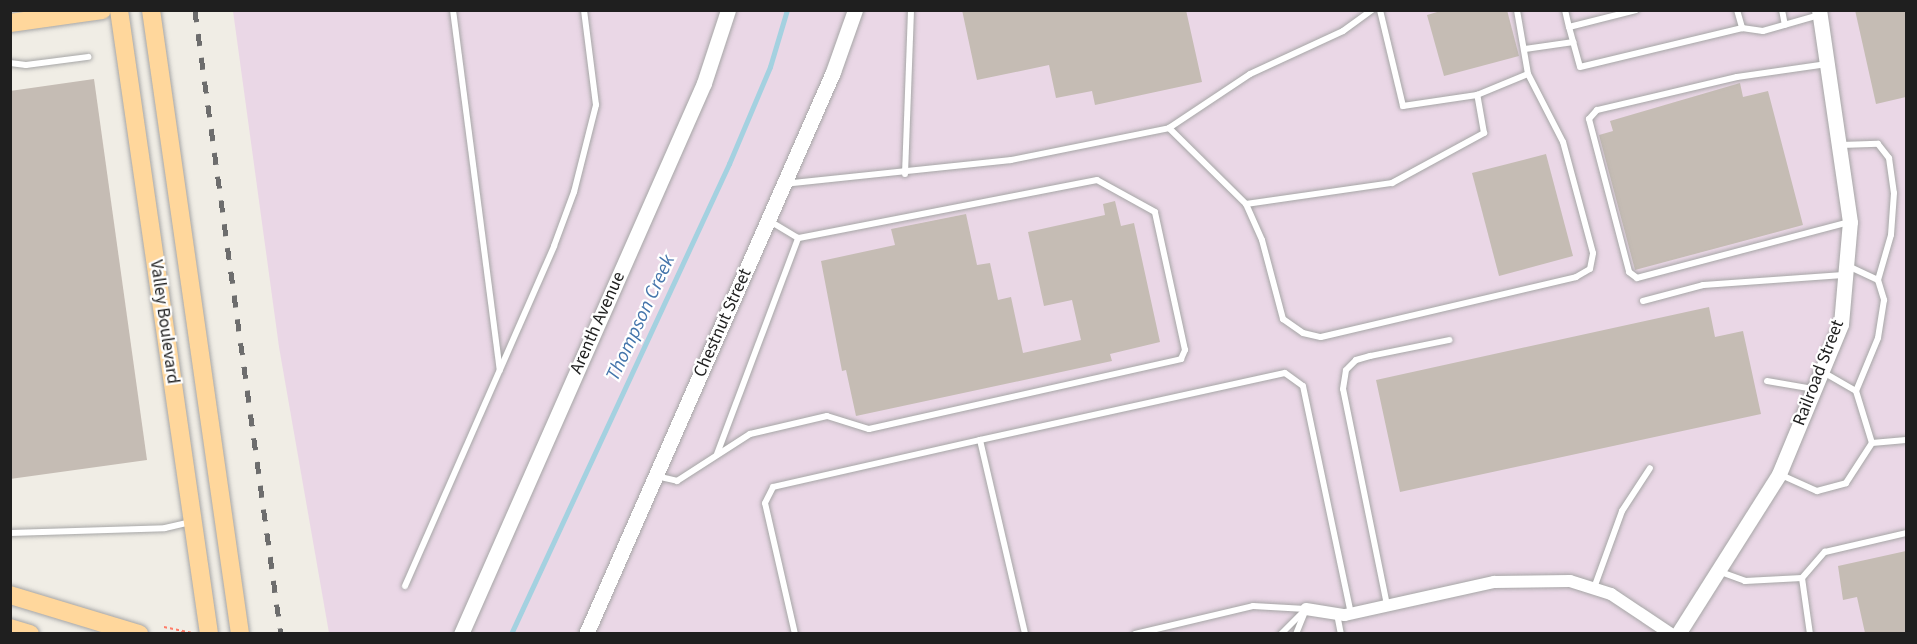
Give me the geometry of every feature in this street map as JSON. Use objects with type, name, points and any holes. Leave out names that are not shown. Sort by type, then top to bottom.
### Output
[{"type":"main road","points":[[10,23],[102,10]]},
{"type":"main road","name":"Valley Boulevard","points":[[119,10],[193,522],[200,633]]},
{"type":"main road","name":"Valley Boulevard","points":[[151,10],[240,633]]},
{"type":"main road","points":[[193,522],[224,517]]},
{"type":"main road","points":[[10,595],[139,633]]},
{"type":"main road","points":[[10,628],[30,633]]},
{"type":"street","name":"Arenth Avenue","points":[[461,633],[704,83],[728,10]]},
{"type":"street","name":"Chestnut Street","points":[[586,633],[833,72],[855,10]]},
{"type":"street","name":"Railroad Street","points":[[1678,633],[1715,570],[1779,474],[1841,324],[1850,222],[1819,13]]},
{"type":"street","points":[[1306,609],[1351,614],[1494,582],[1570,581],[1611,594],[1671,633]]},
{"type":"lane","points":[[453,10],[500,370]]},
{"type":"lane","points":[[405,585],[500,370],[574,192],[597,105],[584,10]]},
{"type":"lane","points":[[905,174],[911,10]]},
{"type":"lane","points":[[784,184],[905,174],[1011,160],[1169,128],[1250,74],[1343,31],[1372,10]]},
{"type":"lane","points":[[1380,10],[1403,106],[1477,95],[1528,74]]},
{"type":"lane","points":[[1169,128],[1246,204],[1262,240],[1283,319],[1312,335],[1321,337],[1576,277],[1590,269],[1593,253],[1563,142],[1528,74],[1526,50],[1516,10]]},
{"type":"lane","points":[[1565,10],[1580,67],[1742,27],[1763,31],[1819,13]]},
{"type":"lane","points":[[1569,27],[1636,10]]},
{"type":"lane","points":[[1737,10],[1742,27]]},
{"type":"lane","points":[[1782,10],[1785,25]]},
{"type":"lane","points":[[1526,50],[1573,42]]},
{"type":"lane","points":[[10,63],[26,65],[88,57]]},
{"type":"lane","points":[[1828,64],[1737,77],[1597,110],[1589,119],[1629,272],[1637,278],[1850,222]]},
{"type":"lane","points":[[1246,204],[1392,183],[1484,133],[1477,95]]},
{"type":"lane","points":[[1839,145],[1878,144],[1888,158],[1894,193],[1891,235],[1878,280],[1884,300],[1878,338],[1856,391],[1872,443]]},
{"type":"lane","points":[[656,476],[676,481],[750,434],[827,416],[869,429],[1181,359],[1185,350],[1155,212],[1097,180],[798,238],[768,220]]},
{"type":"lane","points":[[717,455],[798,238]]},
{"type":"lane","points":[[1643,301],[1703,285],[1847,270],[1878,280]]},
{"type":"lane","points":[[1387,605],[1343,389],[1346,370],[1356,360],[1449,340]]},
{"type":"lane","points":[[1822,372],[1856,391]]},
{"type":"lane","points":[[795,633],[765,503],[773,487],[1284,373],[1303,386],[1351,614]]},
{"type":"lane","points":[[1767,381],[1815,389]]},
{"type":"lane","points":[[980,440],[1025,633]]},
{"type":"lane","points":[[1872,443],[1906,440]]},
{"type":"lane","points":[[1779,474],[1817,491],[1846,483],[1872,443]]},
{"type":"lane","points":[[1594,588],[1622,511],[1650,468]]},
{"type":"lane","points":[[10,533],[165,528],[193,522]]},
{"type":"lane","points":[[1715,570],[1745,581],[1802,578],[1825,552],[1906,533]]},
{"type":"lane","points":[[1802,578],[1810,633]]},
{"type":"lane","points":[[1135,633],[1253,606],[1306,609]]},
{"type":"lane","points":[[1281,633],[1306,609]]},
{"type":"lane","points":[[1296,633],[1306,609]]},
{"type":"lane","points":[[1337,614],[1341,633]]},
{"type":"path","points":[[164,627],[200,633]]},
{"type":"shaded area","points":[[233,11],[1906,11],[1906,633],[329,633],[279,347]]},
{"type":"building","points":[[962,10],[1186,10],[1202,82],[1095,105],[1092,91],[1056,98],[1049,65],[977,80]]},
{"type":"building","points":[[1444,10],[1507,10],[1519,56],[1444,76],[1427,15]]},
{"type":"building","points":[[1855,10],[1906,10],[1906,97],[1876,104]]},
{"type":"building","points":[[94,79],[147,460],[10,479],[10,91]]},
{"type":"building","points":[[1740,83],[1743,97],[1768,91],[1803,225],[1635,270],[1599,135],[1613,131],[1610,121]]},
{"type":"building","points":[[1546,154],[1573,256],[1499,276],[1472,173]]},
{"type":"building","points":[[1115,201],[1121,226],[1134,223],[1160,342],[1110,354],[1112,361],[856,416],[846,370],[842,371],[821,261],[895,245],[891,229],[966,214],[977,265],[990,263],[998,300],[1011,297],[1023,353],[1081,340],[1072,300],[1044,306],[1028,232],[1105,215],[1103,204]]},
{"type":"building","points":[[1709,307],[1715,337],[1743,331],[1761,414],[1400,492],[1376,380]]},
{"type":"building","points":[[1906,551],[1906,633],[1865,633],[1857,597],[1843,600],[1838,566]]},
{"type":"waterway","name":"Thompson Creek","points":[[511,634],[729,164],[770,67],[787,10]]},
{"type":"railway","points":[[195,10],[281,634]]}]
